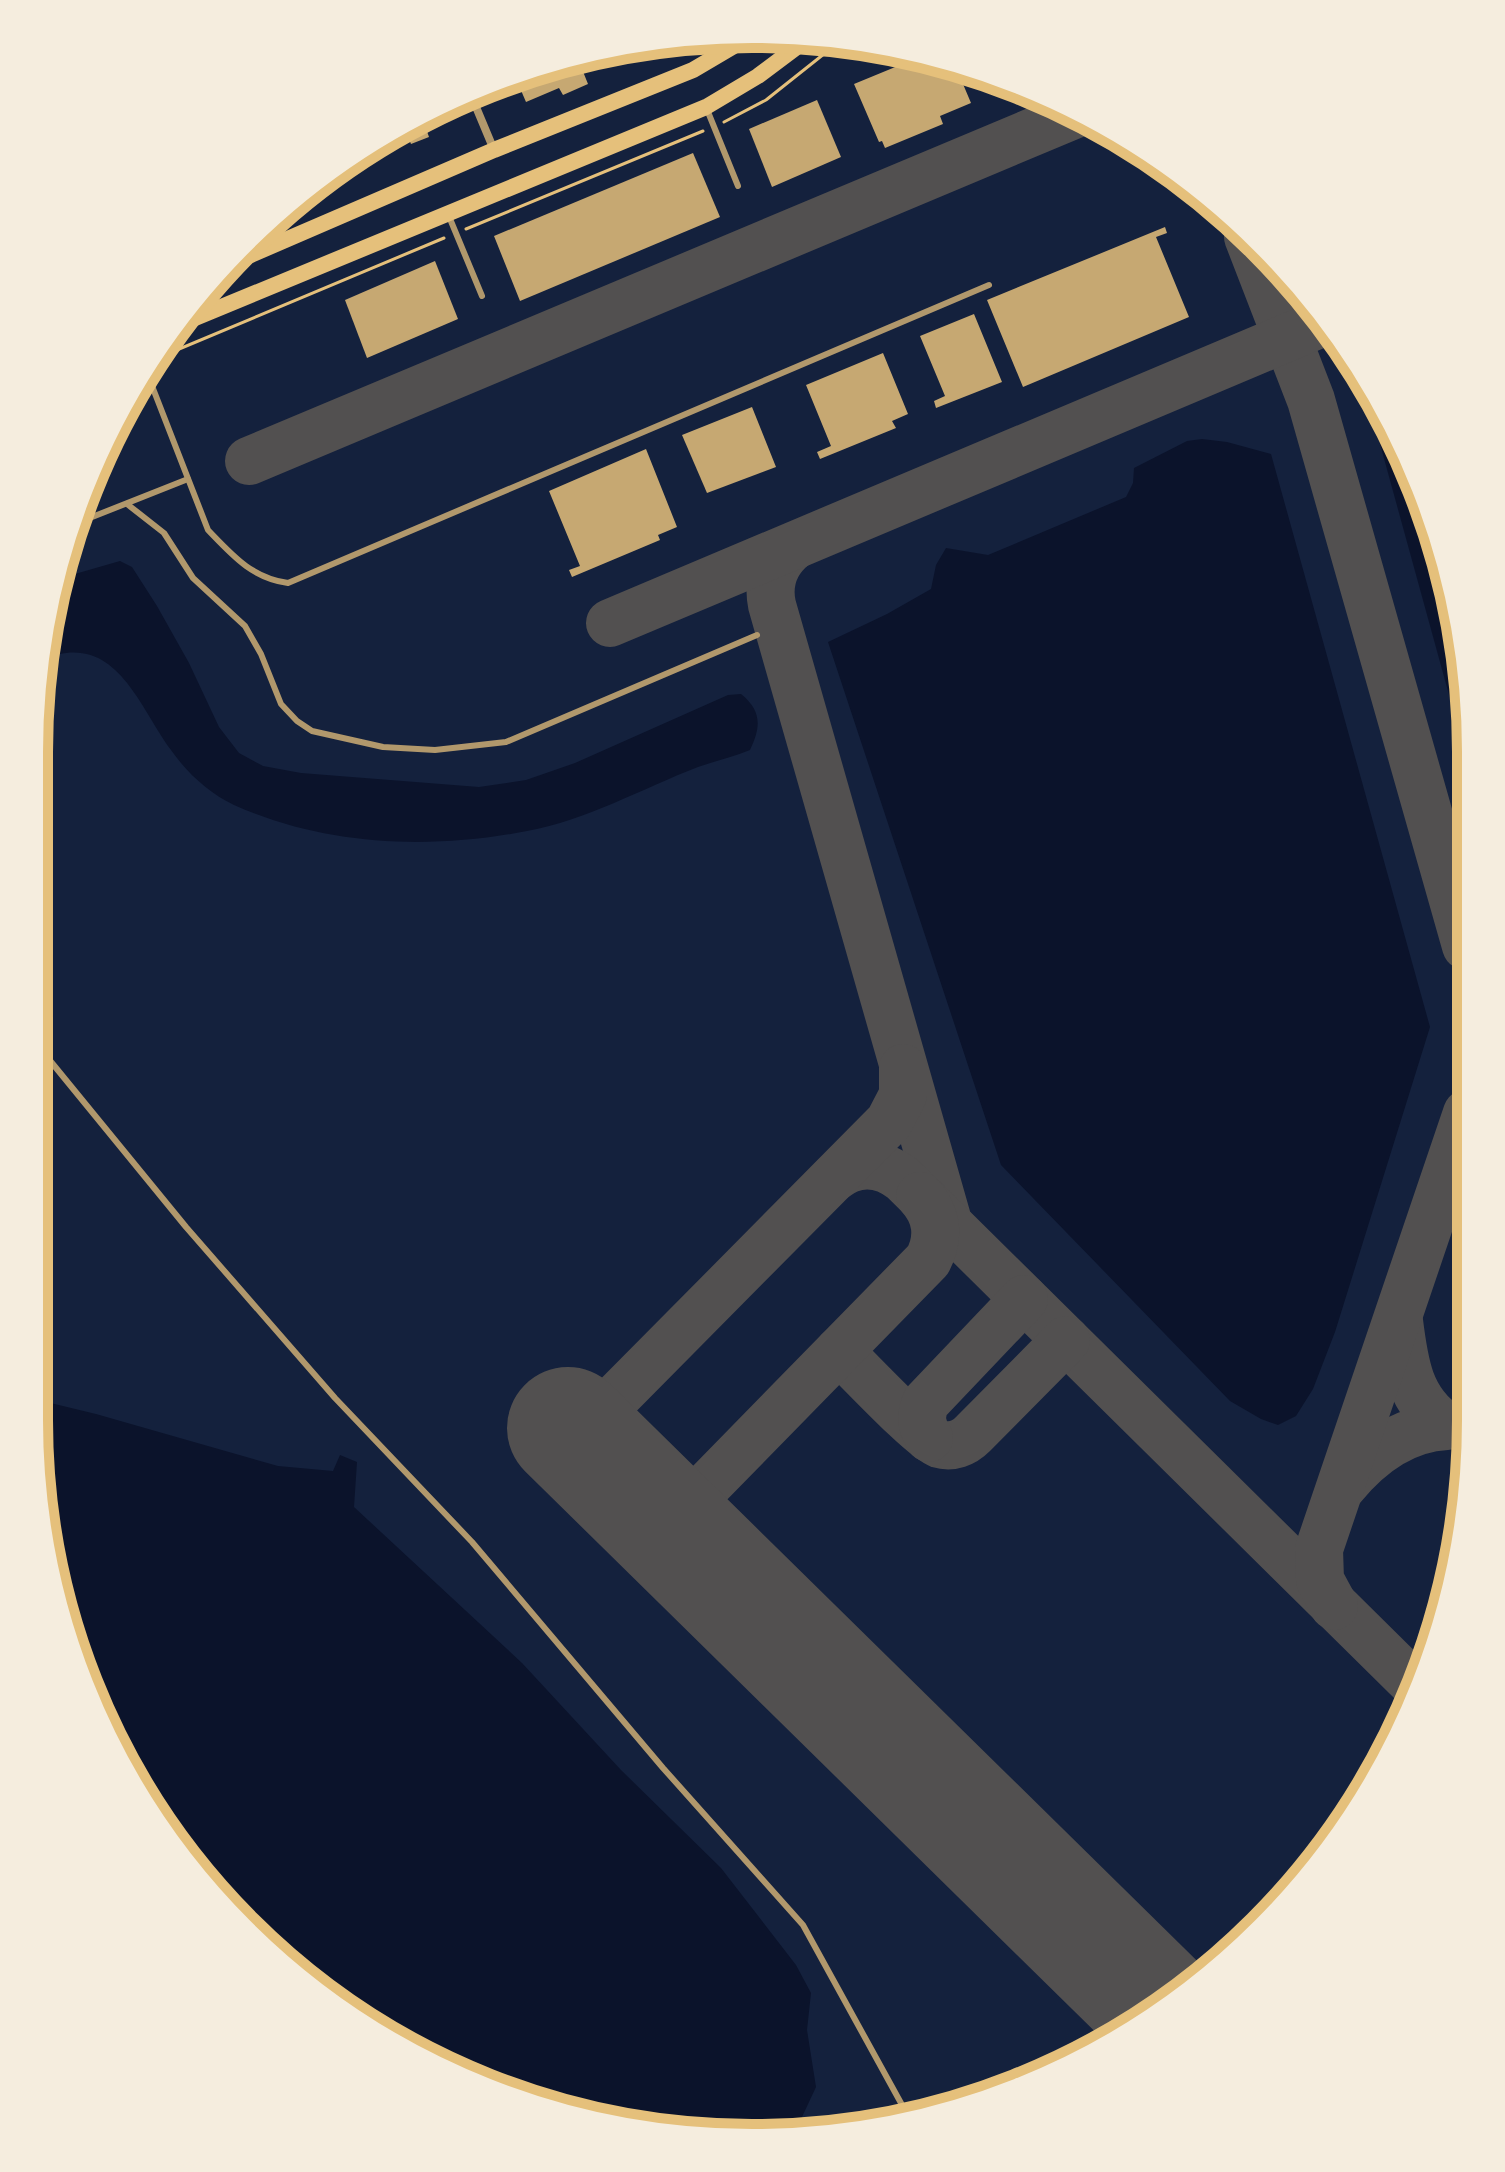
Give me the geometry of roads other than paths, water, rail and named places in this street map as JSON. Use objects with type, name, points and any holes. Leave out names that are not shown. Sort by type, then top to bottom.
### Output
[{"type":"main road","points":[[255,253],[494,150],[693,70],[727,49]]},
{"type":"main road","points":[[201,316],[706,107],[758,76],[793,50]]},
{"type":"street","points":[[475,105],[494,150]]},
{"type":"lane","points":[[706,107],[738,186]]},
{"type":"lane","points":[[448,214],[482,296]]},
{"type":"lane","points":[[152,385],[208,530],[227,550],[265,580],[288,583],[989,285]]},
{"type":"lane","points":[[88,519],[188,479]]},
{"type":"lane","points":[[127,504],[164,533],[193,578],[245,626],[261,654],[281,704],[297,721],[312,731],[383,747],[435,750],[506,742],[757,635]]},
{"type":"lane","points":[[48,1058],[186,1227],[335,1398],[472,1542],[663,1768],[803,1925],[903,2107]]},
{"type":"water","points":[[1374,422],[1403,483],[1433,570],[1451,661],[1456,719]]},
{"type":"water","points":[[1202,439],[1271,454],[1430,1027],[1335,1332],[1313,1389],[1296,1416],[1278,1425],[1230,1401],[1001,1165],[828,642],[931,589],[936,565],[946,548],[988,555],[1126,497],[1133,483],[1134,468],[1187,441]]},
{"type":"water","points":[[120,561],[132,567],[189,663],[219,727],[239,753],[263,766],[301,773],[479,787],[526,780],[575,763],[728,695],[741,694],[748,700],[756,713],[758,727],[750,750],[698,767],[592,812],[527,831],[453,841],[416,842],[342,836],[305,829],[234,805],[199,782],[171,750],[135,693],[106,663],[89,654],[55,656],[71,575]]},
{"type":"water","points":[[48,1402],[278,1466],[333,1471],[340,1455],[357,1462],[354,1507],[522,1663],[621,1770],[721,1868],[796,1965],[811,1993],[807,2030],[816,2087],[799,2122],[752,2124],[661,2118],[570,2100],[483,2070],[400,2030],[361,2005],[288,1949],[223,1884],[167,1811],[142,1772],[102,1689],[85,1646],[62,1557],[54,1511]]}]
